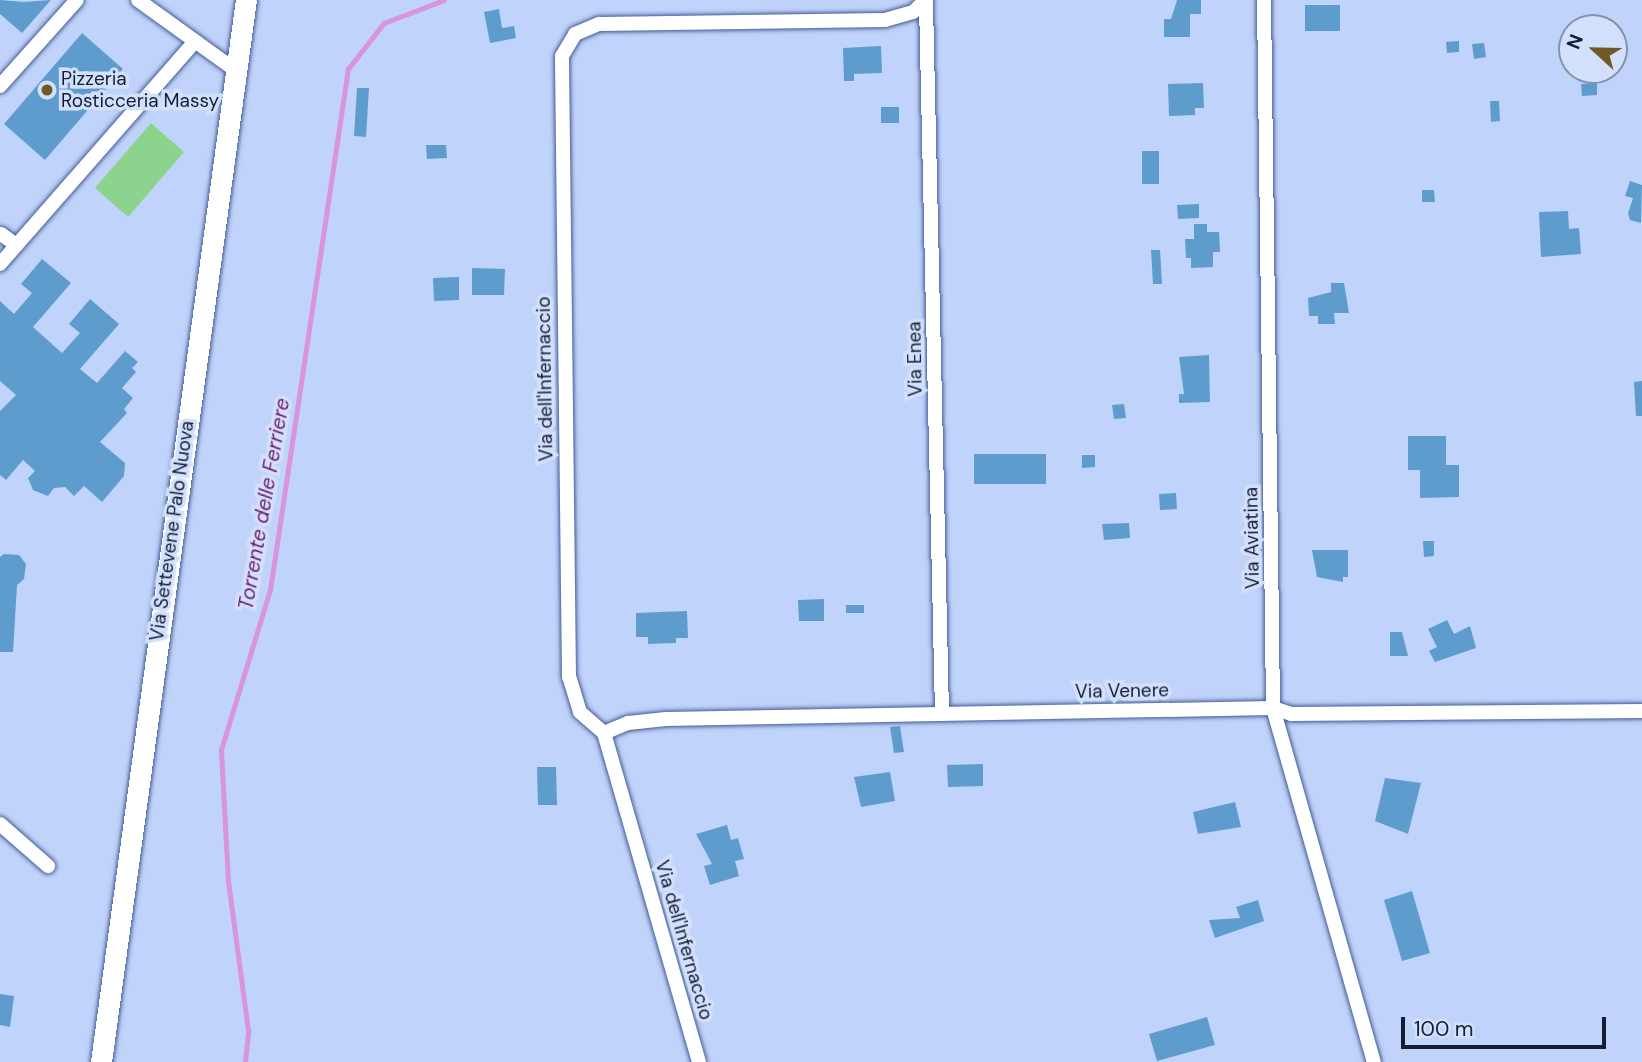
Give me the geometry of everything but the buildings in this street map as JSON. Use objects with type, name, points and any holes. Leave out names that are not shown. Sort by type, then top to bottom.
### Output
[{"type":"main road","name":"Via Settevene Palo Nuova","points":[[101,1062],[246,0]]},
{"type":"street","points":[[0,86],[77,0]]},
{"type":"street","points":[[138,0],[235,71]]},
{"type":"street","name":"Via Aviatina","points":[[1264,0],[1273,708],[1374,1062]]},
{"type":"street","name":"Via Enea","points":[[926,1],[942,714]]},
{"type":"street","name":"Via dell'Infernaccio","points":[[699,1062],[604,733],[580,712],[569,677],[560,72],[564,50],[579,31],[599,24],[885,20],[909,14],[926,1]]},
{"type":"street","points":[[0,264],[195,41]]},
{"type":"street","points":[[1,234],[16,245]]},
{"type":"street","name":"Via Venere","points":[[604,733],[658,719],[1273,708],[1292,714],[1642,711]]},
{"type":"street","points":[[0,824],[48,866]]},
{"type":"green space","points":[[151,123],[184,152],[128,217],[95,188]]},
{"type":"waterway","name":"Torrente delle Ferriere","points":[[245,1062],[248,1031],[228,881],[221,750],[270,590],[348,69],[384,23],[444,0]]},
{"type":"place","name":"Pizzeria Rosticceria Massy","points":[[47,90]]}]
